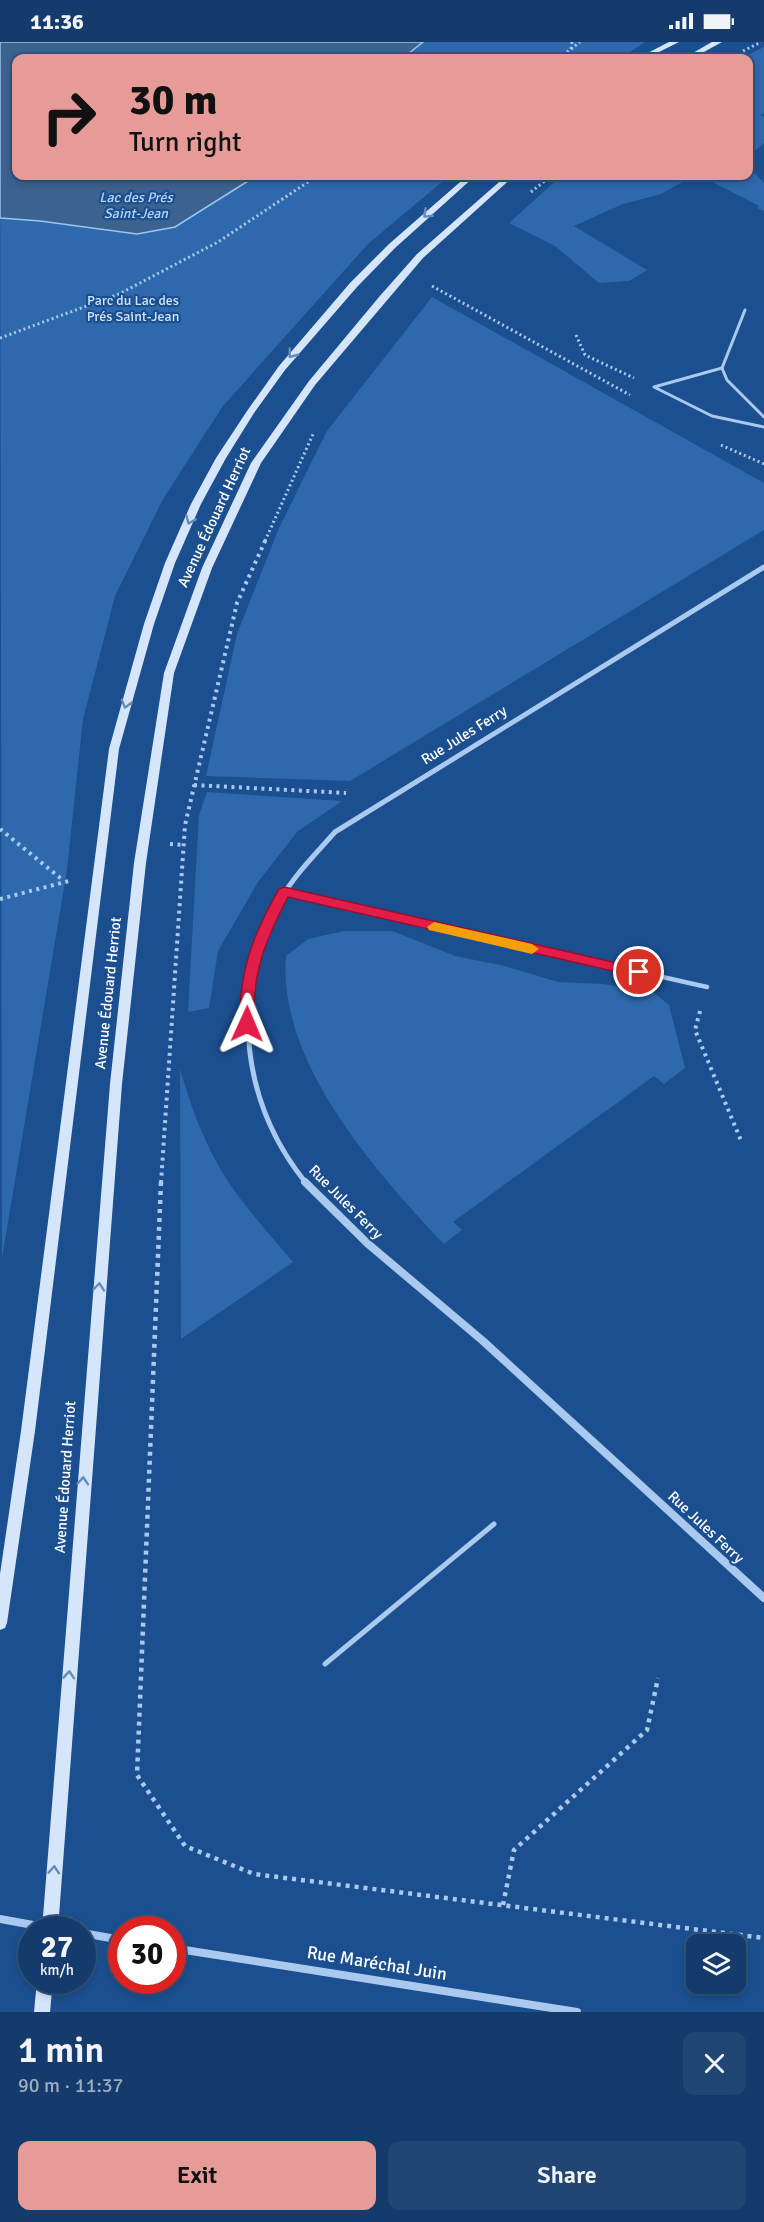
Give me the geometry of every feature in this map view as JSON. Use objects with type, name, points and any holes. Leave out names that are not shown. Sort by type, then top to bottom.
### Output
[{"type":"main road","points":[[650,54],[675,42]]},
{"type":"main road","points":[[696,54],[718,42]]},
{"type":"main road","name":"Avenue Édouard Herriot","points":[[0,1623],[28,1431],[114,749],[135,666],[161,588],[196,504],[240,427],[296,349],[393,247],[467,180]]},
{"type":"main road","name":"Avenue Édouard Herriot","points":[[53,1916],[116,1084],[140,863],[169,672],[207,568],[256,463],[312,383],[382,299],[420,256],[506,180]]},
{"type":"main road","points":[[42,2012],[44,1994]]},
{"type":"street","name":"Rue Jules Ferry","points":[[764,567],[336,832],[314,852],[284,892],[259,939],[251,964],[246,1003],[248,1044],[255,1079],[270,1125],[300,1176],[350,1228],[480,1339],[764,1598]]},
{"type":"street","points":[[0,1918],[18,1922]]},
{"type":"street","name":"Rue Maréchal Juin","points":[[186,1950],[577,2012]]},
{"type":"lane","points":[[745,310],[723,368],[727,380],[764,417]]},
{"type":"lane","points":[[654,387],[723,368]]},
{"type":"lane","points":[[654,387],[712,416],[764,427]]},
{"type":"lane","points":[[284,892],[707,987]]},
{"type":"lane","points":[[325,1664],[494,1524]]},
{"type":"path","points":[[571,49],[572,42]]},
{"type":"path","points":[[564,54],[580,42]]},
{"type":"path","points":[[0,339],[119,294],[218,243],[311,180]]},
{"type":"path","points":[[432,286],[636,398]]},
{"type":"path","points":[[576,335],[585,355],[654,387]]},
{"type":"path","points":[[718,443],[764,464]]},
{"type":"path","points":[[194,785],[391,796]]},
{"type":"path","points":[[0,829],[64,881]]},
{"type":"path","points":[[0,899],[64,881],[96,881]]},
{"type":"path","points":[[707,987],[695,1030],[742,1143]]},
{"type":"path","points":[[503,1905],[514,1850],[647,1730],[658,1678]]},
{"type":"green space","name":"Parc du Lac des Prés Saint-Jean","points":[[0,42],[645,42],[627,54],[12,54],[12,180],[444,180],[368,244],[223,406],[163,499],[115,596],[83,719],[67,870],[2,1258]]},
{"type":"green space","points":[[764,47],[764,113],[760,115],[764,117],[764,143],[753,153],[753,54],[750,54]]},
{"type":"green space","points":[[753,171],[764,183],[764,211],[757,208],[759,206],[709,180],[753,180]]},
{"type":"green space","points":[[557,180],[686,180],[661,194],[623,204],[574,226],[647,270],[629,281],[599,283],[555,246],[509,223]]},
{"type":"green space","points":[[432,297],[764,483],[764,530],[350,781],[206,776],[237,634],[279,528],[327,431]]},
{"type":"green space","points":[[207,792],[342,801],[297,832],[258,882],[218,951],[209,1008],[188,1012],[199,815]]},
{"type":"green space","points":[[344,931],[392,931],[455,956],[505,966],[558,982],[603,984],[653,992],[669,1005],[685,1068],[664,1084],[654,1076],[453,1222],[462,1230],[444,1244],[361,1148],[336,1112],[314,1074],[297,1035],[287,996],[286,956],[308,939]]},
{"type":"green space","points":[[180,1069],[196,1117],[217,1163],[243,1202],[293,1262],[181,1339]]},
{"type":"water","name":"Lac des Prés Saint-Jean","points":[[0,42],[423,42],[408,54],[12,54],[12,180],[250,180],[175,227],[137,234],[0,218]]},
{"type":"slow traffic","points":[[434,927],[532,949]]},
{"type":"route","points":[[247,1024],[246,1003],[251,964],[259,939],[284,892],[639,972]]}]
